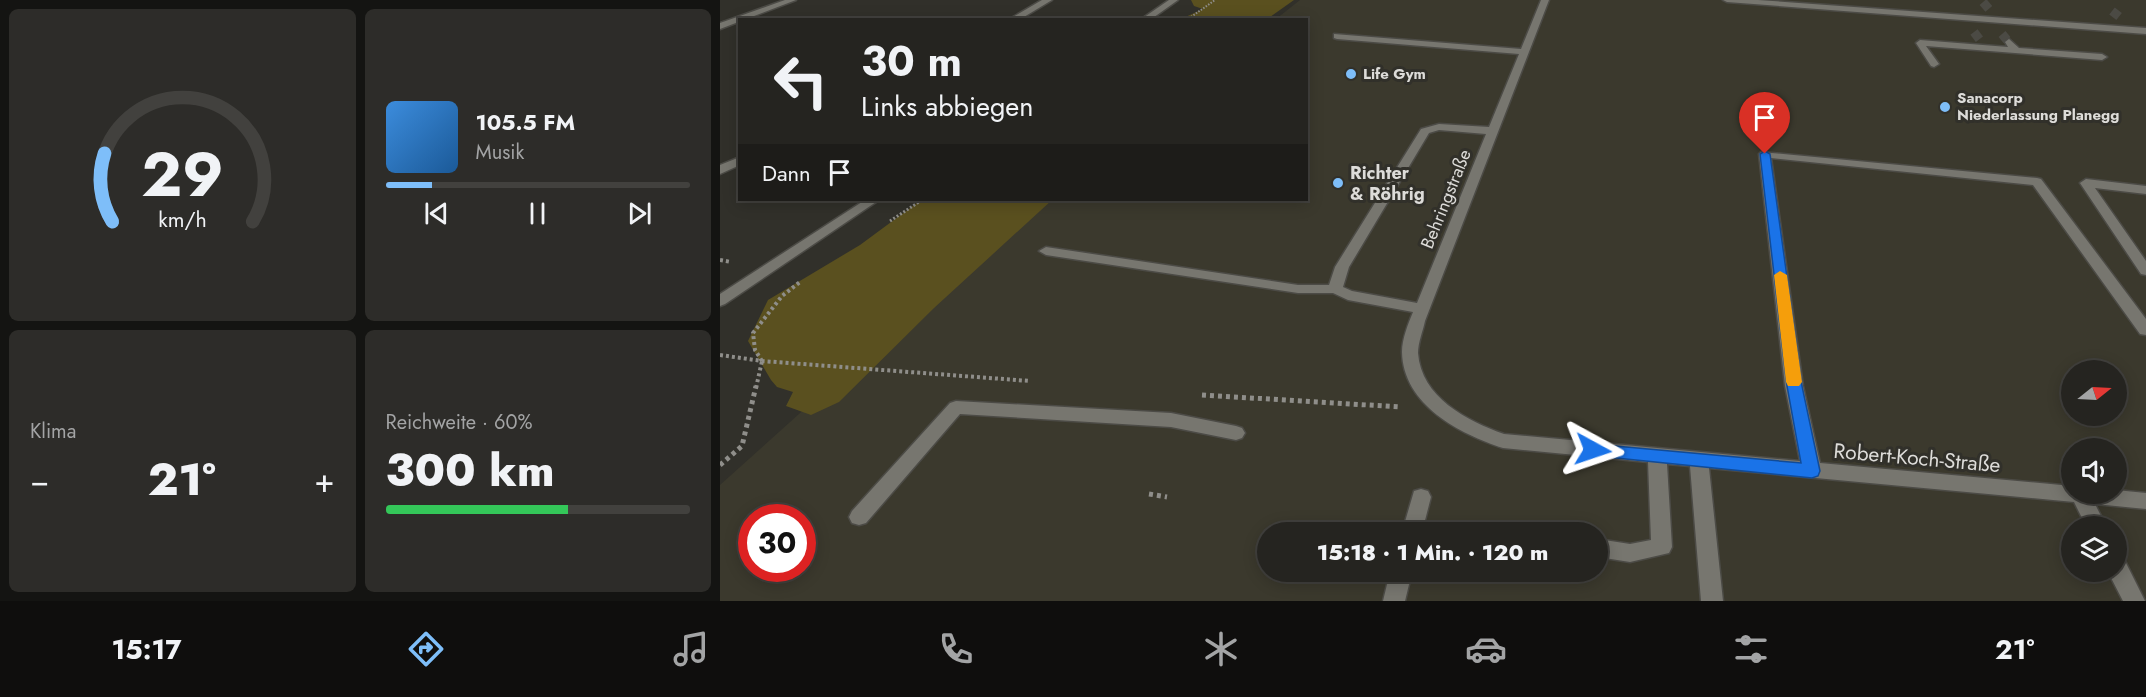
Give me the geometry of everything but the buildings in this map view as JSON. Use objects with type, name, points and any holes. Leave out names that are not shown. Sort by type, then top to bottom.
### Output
[{"type":"street","points":[[742,18],[792,0]]},
{"type":"street","points":[[1016,18],[1048,0]]},
{"type":"street","points":[[1147,18],[1174,0]]},
{"type":"street","name":"Behringstraße","points":[[1441,410],[1425,393],[1410,353],[1422,309],[1545,0]]},
{"type":"street","points":[[1727,0],[1965,21],[1988,19],[1997,23],[2142,31]]},
{"type":"street","points":[[1989,9],[1997,23]]},
{"type":"street","points":[[2121,18],[2142,31]]},
{"type":"street","points":[[720,26],[738,20]]},
{"type":"street","points":[[1336,36],[1523,52]]},
{"type":"street","points":[[2007,40],[2016,50]]},
{"type":"street","points":[[1934,64],[1920,43],[1983,44],[2016,50],[2102,57]]},
{"type":"street","points":[[1335,289],[1342,267],[1425,131],[1439,127],[1492,131]]},
{"type":"street","points":[[1812,471],[1794,386],[1765,154],[2037,182],[2146,330]]},
{"type":"street","points":[[720,170],[738,161]]},
{"type":"street","points":[[2146,190],[2086,183],[2146,271]]},
{"type":"street","points":[[720,301],[871,201]]},
{"type":"street","points":[[1046,250],[1298,289],[1335,289],[1348,295],[1422,309]]},
{"type":"street","points":[[859,517],[956,406],[1171,420],[1236,433]]},
{"type":"street","name":"Robert-Koch-Straße","points":[[1441,410],[1466,427],[1503,441],[2061,492]]},
{"type":"street","points":[[1608,550],[1630,553],[1662,547],[1657,456]]},
{"type":"street","points":[[1699,460],[1712,601]]},
{"type":"street","points":[[1415,522],[1421,497]]},
{"type":"street","name":"Robert-Koch-Straße","points":[[2127,499],[2146,501]]},
{"type":"street","points":[[1394,601],[1399,582]]},
{"type":"street","points":[[2124,582],[2134,601]]},
{"type":"path","points":[[1189,18],[1215,0]]},
{"type":"path","points":[[886,223],[920,201]]},
{"type":"path","points":[[720,465],[742,446],[762,361],[755,350],[753,333],[782,296],[809,276]]},
{"type":"path","points":[[720,355],[762,361]]},
{"type":"path","points":[[1149,494],[1167,497]]},
{"type":"shaded area","points":[[1191,0],[1294,0],[1268,18],[1183,18],[1203,9],[1194,6]]},
{"type":"shaded area","points":[[1300,0],[2146,0],[2146,601],[720,601],[720,485],[948,280],[1049,201],[1308,201],[1308,18],[1277,18]]},
{"type":"shaded area","points":[[920,201],[1051,201],[934,308],[839,402],[811,415],[786,406],[793,392],[777,387],[748,341],[768,300],[860,245]]},
{"type":"tunnel","points":[[1983,2],[1989,9]]},
{"type":"tunnel","points":[[2112,11],[2121,18]]},
{"type":"tunnel","points":[[1974,32],[1980,40]]},
{"type":"tunnel","points":[[2002,34],[2007,40]]},
{"type":"slow traffic","points":[[1780,275],[1794,382]]},
{"type":"place","name":"Life Gym","points":[[1351,74]]},
{"type":"place","name":"Sanacorp Niederlassung Planegg","points":[[1945,107]]},
{"type":"place","name":"Richter & Röhrig","points":[[1338,183]]},
{"type":"route","points":[[1593,450],[1812,471],[1794,386],[1765,154]]}]
